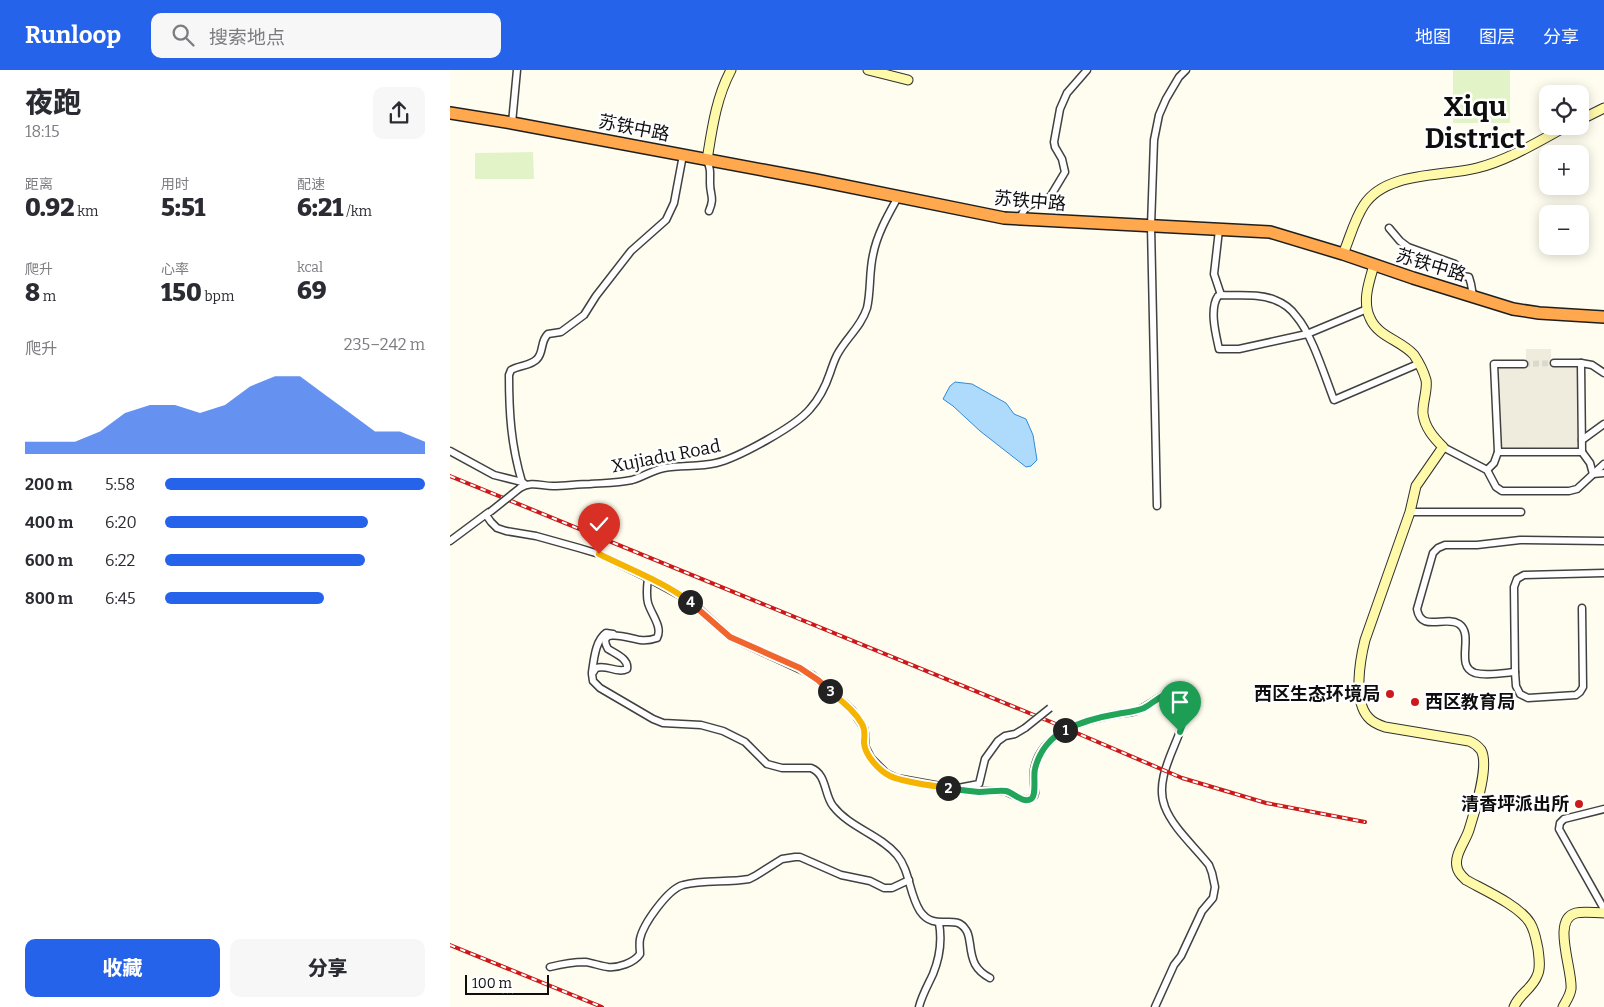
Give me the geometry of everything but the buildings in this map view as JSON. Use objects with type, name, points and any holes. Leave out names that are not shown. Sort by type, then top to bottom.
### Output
[{"type":"highway","name":"苏铁中路","points":[[450,113],[683,155],[1004,218],[1270,232],[1513,309],[1540,313],[1604,317]]},
{"type":"street","points":[[512,123],[517,70]]},
{"type":"street","points":[[709,211],[713,202],[710,185],[711,173],[707,160],[715,112],[721,91],[731,70]]},
{"type":"street","points":[[868,70],[908,80]]},
{"type":"street","points":[[1020,219],[1028,205],[1050,197],[1058,182],[1064,176],[1065,168],[1054,142],[1060,109],[1067,92],[1087,70]]},
{"type":"street","points":[[1157,506],[1151,226],[1154,140],[1155,127],[1171,88],[1186,70]]},
{"type":"street","points":[[1589,116],[1604,108]]},
{"type":"street","points":[[1344,254],[1365,203],[1379,191],[1395,182],[1477,168],[1495,162],[1549,135]]},
{"type":"street","points":[[450,542],[522,485],[514,452],[509,414],[509,375],[511,370],[537,360],[543,341],[548,334],[560,332],[584,315],[596,296],[631,251],[666,220],[674,203],[683,155]]},
{"type":"street","name":"Xujiadu Road","points":[[450,451],[494,475],[522,485],[532,483],[554,486],[632,480],[660,468],[716,463],[742,454],[801,418],[818,399],[828,380],[836,356],[863,318],[867,307],[873,256],[877,240],[898,197]]},
{"type":"street","points":[[1389,228],[1408,247],[1456,264],[1456,275],[1469,278],[1473,296]]},
{"type":"street","points":[[1219,230],[1214,274],[1221,295]]},
{"type":"street","points":[[1374,265],[1368,287],[1367,309],[1370,319],[1376,328],[1406,348],[1414,356],[1426,380],[1423,416],[1433,436],[1442,447],[1487,470],[1496,487],[1502,490],[1569,491],[1577,489],[1604,464]]},
{"type":"street","points":[[1367,309],[1307,334],[1239,349],[1219,349],[1215,332],[1214,306],[1218,296],[1262,296],[1285,306],[1296,316],[1307,334],[1334,400],[1418,364]]},
{"type":"street","points":[[1554,364],[1581,363],[1592,365],[1604,373]]},
{"type":"street","points":[[1581,363],[1582,452],[1590,463],[1593,474]]},
{"type":"street","points":[[1487,470],[1494,463],[1498,452],[1494,364],[1524,364]]},
{"type":"street","points":[[1582,440],[1604,424]]},
{"type":"street","points":[[1442,447],[1416,486],[1410,512],[1365,640],[1361,655],[1361,701],[1368,717],[1385,727],[1462,739],[1475,744],[1480,749],[1484,757],[1483,779],[1457,860],[1457,868],[1460,875],[1466,880],[1518,910],[1531,924],[1535,934],[1539,958],[1538,976],[1518,999],[1514,1007]]},
{"type":"street","points":[[1498,452],[1582,452]]},
{"type":"street","points":[[1593,474],[1604,473]]},
{"type":"street","points":[[1410,512],[1521,512]]},
{"type":"street","points":[[488,513],[491,522],[498,528],[536,536],[599,554],[648,578],[683,596],[730,637],[800,668],[848,705],[864,728],[866,734],[864,743],[868,754],[886,773],[896,778],[979,792],[1005,791],[1021,799],[1029,800],[1035,793],[1036,765],[1048,743],[1059,734],[1087,721],[1137,711],[1169,693],[1183,693],[1187,697],[1187,710],[1168,763],[1162,787],[1162,796],[1168,814],[1209,865],[1215,893],[1202,911],[1155,1007]]},
{"type":"street","points":[[1514,672],[1481,674],[1468,669],[1463,628],[1459,624],[1452,622],[1423,621],[1418,616],[1416,608],[1433,553],[1445,545],[1477,545],[1520,540],[1604,541]]},
{"type":"street","points":[[1582,608],[1583,687],[1580,692],[1576,695],[1528,698],[1520,694],[1516,686],[1514,672],[1514,587],[1517,579],[1524,575],[1604,573]]},
{"type":"street","points":[[648,578],[648,604],[658,627],[658,636],[649,640],[640,640],[617,634],[603,634],[594,657],[593,681],[600,688],[653,719],[664,723],[701,725],[723,731],[745,742],[767,764],[782,768],[815,769],[823,780],[832,805],[838,812],[877,838],[896,855],[903,865],[914,898],[923,915],[939,923],[951,921],[964,926],[968,931],[974,964],[977,970],[990,978]]},
{"type":"street","points":[[592,674],[599,666],[622,671],[627,670],[628,664],[626,661],[606,646],[606,639],[617,634]]},
{"type":"street","points":[[952,788],[979,784],[985,759],[998,741],[1024,728],[1051,705]]},
{"type":"street","points":[[1604,809],[1564,819],[1560,823],[1559,829],[1604,909]]},
{"type":"street","points":[[550,967],[575,962],[587,962],[614,967],[633,961],[640,954],[641,934],[655,911],[676,887],[749,879],[774,863],[789,857],[800,857],[841,874],[870,881],[884,888],[892,888],[909,880]]},
{"type":"street","points":[[1563,1007],[1568,1000],[1571,985],[1563,931],[1564,923],[1568,917],[1575,913],[1604,913]]},
{"type":"street","points":[[919,1007],[934,972],[940,949],[939,923]]},
{"type":"green space","points":[[1453,70],[1510,70],[1510,123],[1453,123]]},
{"type":"green space","points":[[533,152],[534,179],[475,179],[475,153]]},
{"type":"shaded area","points":[[1526,349],[1551,349],[1551,367],[1577,367],[1578,447],[1500,448],[1499,367],[1526,367]]},
{"type":"water","points":[[955,382],[972,384],[1006,403],[1014,414],[1026,419],[1033,435],[1037,460],[1031,466],[1026,467],[943,399],[950,386]]},
{"type":"tunnel","points":[[1524,364],[1554,363]]},
{"type":"railway","points":[[450,476],[1051,722],[1182,778],[1266,803],[1365,822]]},
{"type":"railway","points":[[450,945],[602,1007]]},
{"type":"place","name":"西区生态环境局","points":[[1390,694]]},
{"type":"place","name":"西区教育局","points":[[1415,702]]},
{"type":"place","name":"清香坪派出所","points":[[1579,804]]},
{"type":"district","name":"Xiqu District","points":[[1475,122]]},
{"type":"route","points":[[599,554],[683,596],[736,641],[812,675],[848,705],[864,728],[866,737],[864,743],[868,754],[886,773],[896,778],[968,791],[1005,791],[1021,799],[1029,800],[1035,793],[1034,771],[1040,755],[1053,738],[1077,724],[1137,711],[1164,695],[1176,692],[1183,693],[1187,697],[1188,704],[1180,732]]}]
